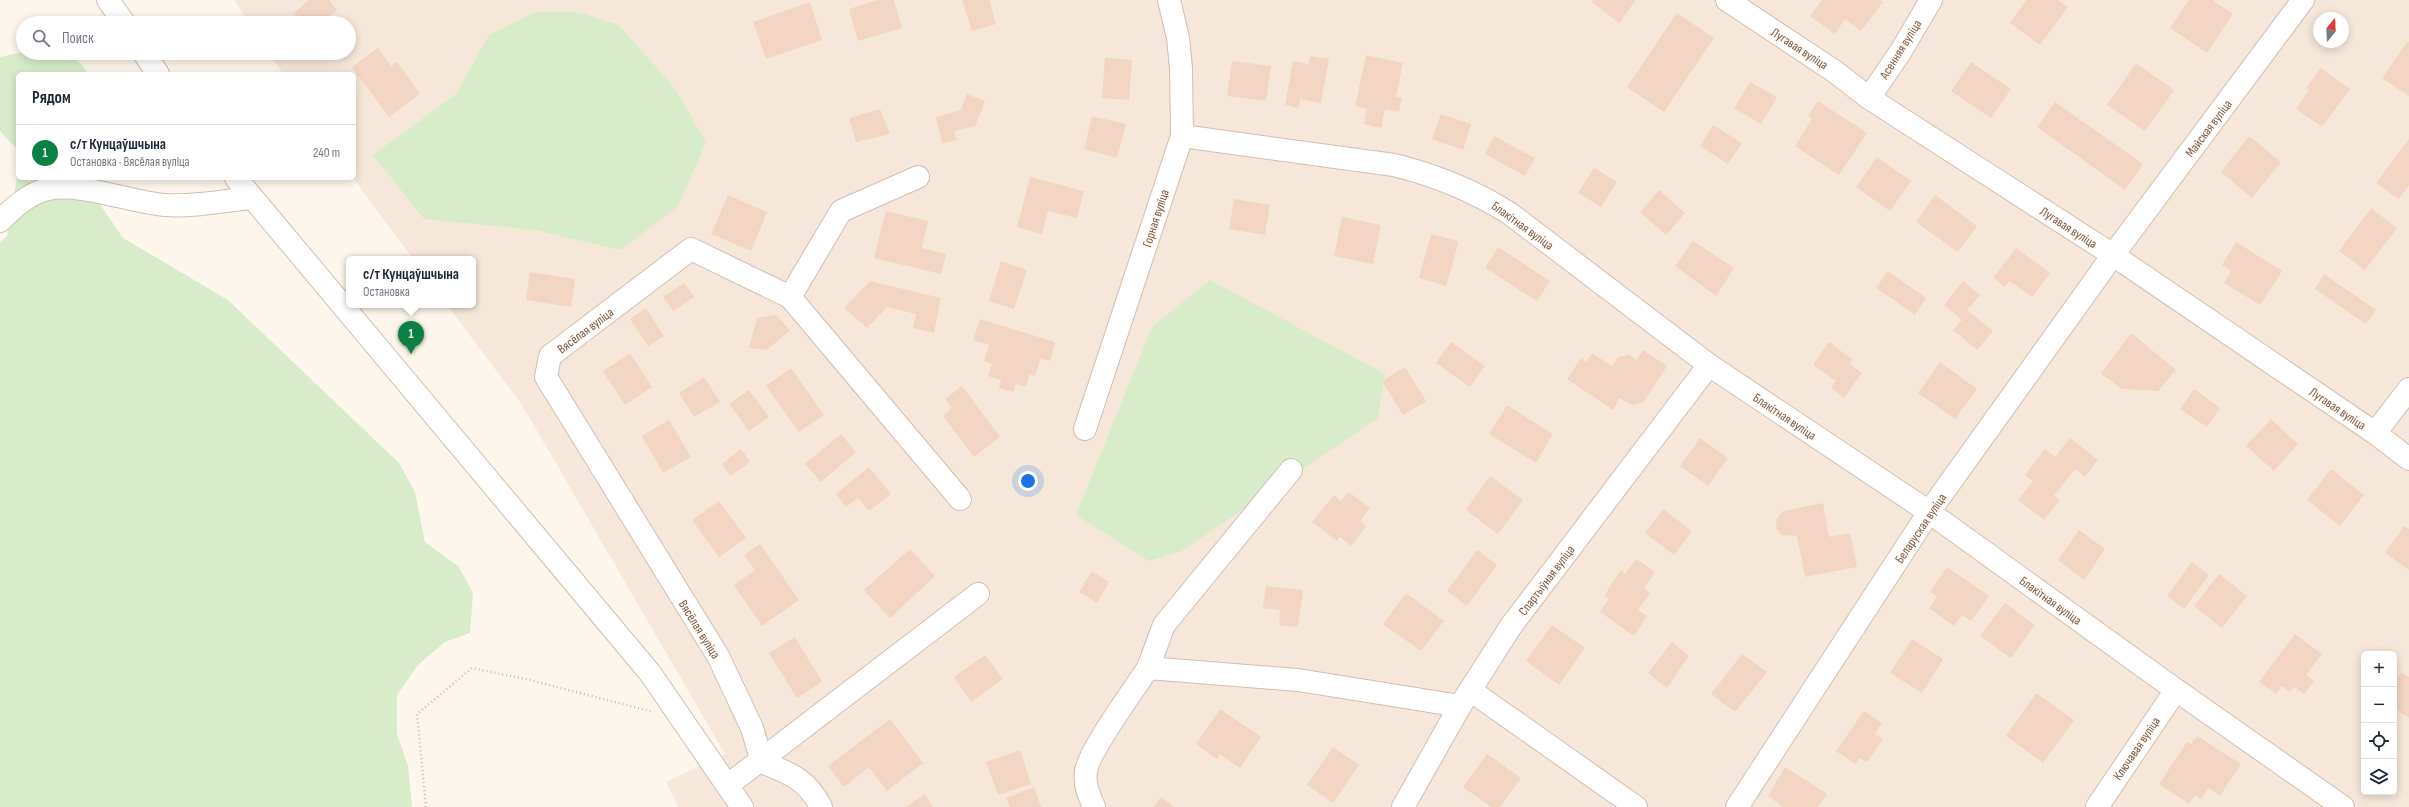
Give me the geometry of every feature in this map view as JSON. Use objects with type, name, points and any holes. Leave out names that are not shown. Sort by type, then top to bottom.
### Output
[{"type":"street","points":[[108,0],[119,16]]},
{"type":"street","name":"Горная вуліца","points":[[1085,430],[1182,136],[1181,68],[1178,38],[1169,0]]},
{"type":"street","name":"Лугавая вуліца","points":[[1727,0],[1834,71],[1869,98],[2113,256],[2375,433],[2409,459]]},
{"type":"street","name":"Асенняя вуліца","points":[[1869,98],[1901,51],[1931,0]]},
{"type":"street","name":"Майская вуліца","points":[[2113,256],[2303,0]]},
{"type":"street","points":[[149,60],[157,72]]},
{"type":"street","name":"Блакітная вуліца","points":[[1182,136],[1394,164],[1452,183],[1480,195],[1509,213],[1709,365],[1929,512],[2176,690],[2343,807]]},
{"type":"street","points":[[790,297],[841,211],[918,177]]},
{"type":"street","points":[[237,180],[250,198],[607,620],[684,720],[742,807]]},
{"type":"street","points":[[0,221],[32,195],[47,189],[64,188],[85,190],[142,203],[167,205],[193,206],[250,198]]},
{"type":"street","name":"Вясёлая вуліца","points":[[762,762],[752,728],[718,656],[546,377],[550,356],[692,249],[790,297],[960,499]]},
{"type":"street","name":"Беларуская вуліца","points":[[1737,807],[1929,512],[2113,256]]},
{"type":"street","name":"Спартыўная вуліца","points":[[1403,807],[1465,698],[1511,626],[1709,365]]},
{"type":"street","points":[[2375,433],[2409,390]]},
{"type":"street","points":[[1094,807],[1087,790],[1086,771],[1088,764],[1094,751],[1148,668],[1164,625],[1291,470]]},
{"type":"street","points":[[728,785],[762,762],[978,594]]},
{"type":"street","points":[[1148,668],[1298,680],[1465,698],[1636,807]]},
{"type":"street","name":"Ключавая вуліца","points":[[2097,807],[2176,690]]},
{"type":"street","points":[[762,762],[802,781],[812,790],[821,807]]},
{"type":"path","points":[[426,807],[417,714],[472,668],[530,680],[684,720]]},
{"type":"shaded area","points":[[234,0],[2409,0],[2409,807],[678,807],[666,782],[725,754],[522,405],[449,308],[476,308],[476,256],[411,256],[354,180],[356,180],[356,72],[282,72],[274,60],[356,60],[356,16],[244,16]]},
{"type":"green space","points":[[535,12],[578,12],[619,25],[676,90],[706,142],[678,207],[620,250],[535,230],[424,219],[373,155],[456,94],[489,35]]},
{"type":"green space","points":[[16,54],[16,60],[75,60],[86,72],[16,72],[16,148],[0,131],[0,57]]},
{"type":"green space","points":[[17,180],[83,180],[123,238],[228,300],[399,463],[415,492],[425,542],[459,567],[473,593],[470,633],[445,642],[418,665],[397,695],[397,734],[408,766],[412,807],[0,807],[0,242],[7,236]]},
{"type":"green space","points":[[1210,280],[1385,374],[1378,418],[1182,551],[1149,561],[1076,515],[1152,327]]},
{"type":"building","points":[[309,0],[329,0],[337,10],[330,16],[296,16],[294,13]]},
{"type":"building","points":[[878,0],[894,0],[902,28],[858,41],[849,9]]},
{"type":"building","points":[[962,0],[989,0],[996,24],[972,31]]},
{"type":"building","points":[[1593,0],[1636,0],[1619,23],[1592,2]]},
{"type":"building","points":[[1822,0],[1880,0],[1883,2],[1861,31],[1845,19],[1835,34],[1810,16]]},
{"type":"building","points":[[2026,0],[2058,0],[2068,7],[2040,45],[2010,23]]},
{"type":"building","points":[[2189,0],[2213,0],[2233,14],[2207,53],[2170,28]]},
{"type":"building","points":[[810,2],[822,40],[766,59],[753,22]]},
{"type":"building","points":[[1677,13],[1714,38],[1664,112],[1627,87]]},
{"type":"building","points":[[2408,41],[2409,42],[2409,96],[2382,78]]},
{"type":"building","points":[[378,48],[391,66],[397,62],[420,94],[389,117],[352,67]]},
{"type":"building","points":[[1366,55],[1403,63],[1396,97],[1402,98],[1399,112],[1385,109],[1381,128],[1364,124],[1367,109],[1355,106]]},
{"type":"building","points":[[1310,56],[1329,59],[1321,103],[1300,99],[1299,108],[1285,105],[1293,61],[1308,64]]},
{"type":"building","points":[[1105,58],[1132,60],[1129,100],[1102,98]]},
{"type":"building","points":[[1232,61],[1271,66],[1266,101],[1227,96]]},
{"type":"building","points":[[1971,62],[2011,89],[1991,118],[1951,91]]},
{"type":"building","points":[[2136,63],[2174,90],[2145,131],[2107,105]]},
{"type":"building","points":[[2321,68],[2350,89],[2322,127],[2296,109],[2309,90],[2306,88]]},
{"type":"building","points":[[1750,82],[1777,97],[1761,124],[1734,108]]},
{"type":"building","points":[[967,94],[985,101],[975,126],[954,131],[957,140],[942,143],[936,117],[961,110]]},
{"type":"building","points":[[1818,101],[1867,133],[1839,175],[1795,146],[1812,119],[1808,116]]},
{"type":"building","points":[[2055,102],[2143,164],[2125,190],[2037,127]]},
{"type":"building","points":[[880,109],[890,134],[856,142],[849,118]]},
{"type":"building","points":[[1441,114],[1471,124],[1463,150],[1432,139]]},
{"type":"building","points":[[1092,116],[1126,124],[1117,158],[1084,149]]},
{"type":"building","points":[[1713,125],[1742,143],[1728,164],[1700,146]]},
{"type":"building","points":[[1494,136],[1535,158],[1525,176],[1485,154]]},
{"type":"building","points":[[2249,136],[2281,162],[2252,198],[2221,172]]},
{"type":"building","points":[[2409,139],[2409,185],[2399,199],[2376,183]]},
{"type":"building","points":[[1877,157],[1911,181],[1890,211],[1856,187]]},
{"type":"building","points":[[1594,168],[1617,182],[1601,207],[1578,193]]},
{"type":"building","points":[[1030,177],[1084,191],[1077,218],[1048,211],[1042,234],[1017,227]]},
{"type":"building","points":[[1659,190],[1685,213],[1666,235],[1640,212]]},
{"type":"building","points":[[728,195],[767,212],[751,251],[711,234]]},
{"type":"building","points":[[1935,195],[1977,226],[1958,252],[1916,222]]},
{"type":"building","points":[[1234,199],[1270,205],[1265,235],[1229,229]]},
{"type":"building","points":[[2371,208],[2397,228],[2365,270],[2339,251]]},
{"type":"building","points":[[886,211],[928,221],[922,248],[946,254],[941,274],[874,258]]},
{"type":"building","points":[[1342,217],[1381,225],[1373,264],[1334,256]]},
{"type":"building","points":[[1431,234],[1459,241],[1446,286],[1419,278]]},
{"type":"building","points":[[1693,241],[1734,268],[1716,296],[1675,266]]},
{"type":"building","points":[[2236,242],[2282,271],[2260,305],[2224,283],[2231,271],[2222,265]]},
{"type":"building","points":[[1498,247],[1550,281],[1537,301],[1485,268]]},
{"type":"building","points":[[2016,248],[2050,273],[2032,297],[2009,281],[2005,287],[1993,278]]},
{"type":"building","points":[[1001,261],[1027,270],[1014,309],[989,301]]},
{"type":"building","points":[[1888,271],[1926,298],[1915,315],[1876,288]]},
{"type":"building","points":[[530,272],[575,279],[571,307],[526,300]]},
{"type":"building","points":[[2324,274],[2376,310],[2366,324],[2315,289]]},
{"type":"building","points":[[870,281],[941,298],[934,333],[913,328],[916,314],[887,307],[867,328],[844,308]]},
{"type":"building","points":[[1963,281],[1980,295],[1967,310],[1993,331],[1977,350],[1953,330],[1962,320],[1944,305]]},
{"type":"building","points":[[684,283],[694,297],[673,311],[663,297]]},
{"type":"building","points":[[646,308],[664,336],[648,346],[630,319]]},
{"type":"building","points":[[776,315],[790,330],[767,350],[749,348],[757,318]]},
{"type":"building","points":[[980,319],[1055,342],[1050,361],[1041,358],[1035,376],[1030,374],[1026,387],[1016,384],[1013,392],[999,388],[1001,380],[988,376],[992,364],[984,361],[989,345],[973,340]]},
{"type":"building","points":[[2131,333],[2176,370],[2158,391],[2122,389],[2101,374]]},
{"type":"building","points":[[1451,342],[1485,366],[1470,387],[1436,363]]},
{"type":"building","points":[[1829,342],[1853,360],[1850,364],[1862,373],[1844,398],[1831,388],[1836,381],[1813,365]]},
{"type":"building","points":[[1643,350],[1667,366],[1643,403],[1631,405],[1620,398],[1613,410],[1567,379],[1581,358],[1586,362],[1592,353],[1612,366],[1618,357],[1629,355],[1636,360]]},
{"type":"building","points":[[630,353],[652,387],[625,405],[603,371]]},
{"type":"building","points":[[1940,362],[1977,389],[1955,419],[1918,393]]},
{"type":"building","points":[[1405,367],[1426,401],[1403,415],[1382,381]]},
{"type":"building","points":[[791,368],[824,415],[799,432],[766,386]]},
{"type":"building","points":[[704,377],[720,402],[694,417],[679,393]]},
{"type":"building","points":[[962,386],[1000,437],[974,457],[943,416],[952,408],[945,399]]},
{"type":"building","points":[[2194,389],[2220,408],[2207,427],[2180,409]]},
{"type":"building","points":[[749,390],[769,417],[749,431],[729,404]]},
{"type":"building","points":[[1507,405],[1553,434],[1536,463],[1489,434]]},
{"type":"building","points":[[2271,419],[2298,444],[2274,471],[2246,446]]},
{"type":"building","points":[[669,420],[691,457],[663,473],[642,436]]},
{"type":"building","points":[[841,434],[856,452],[821,482],[805,464]]},
{"type":"building","points":[[1700,438],[1728,458],[1708,486],[1680,466]]},
{"type":"building","points":[[2070,438],[2098,460],[2085,477],[2075,469],[2054,496],[2060,500],[2044,520],[2018,500],[2033,481],[2025,475],[2045,449],[2055,457]]},
{"type":"building","points":[[741,449],[750,462],[730,476],[722,464]]},
{"type":"building","points":[[869,467],[891,494],[869,511],[858,498],[846,507],[836,494]]},
{"type":"building","points":[[2331,469],[2364,495],[2340,526],[2307,500]]},
{"type":"building","points":[[1490,476],[1523,500],[1498,534],[1466,510]]},
{"type":"building","points":[[1349,492],[1370,508],[1360,521],[1366,526],[1351,546],[1340,537],[1337,541],[1312,522],[1334,495],[1341,501]]},
{"type":"building","points":[[719,501],[746,538],[719,557],[692,520]]},
{"type":"building","points":[[1823,503],[1829,537],[1850,533],[1857,567],[1805,577],[1797,536],[1781,535],[1776,528],[1777,518],[1783,511]]},
{"type":"building","points":[[1663,509],[1692,531],[1674,555],[1645,533]]},
{"type":"building","points":[[2404,526],[2409,529],[2409,570],[2385,553]]},
{"type":"building","points":[[2079,530],[2105,549],[2084,580],[2058,560]]},
{"type":"building","points":[[760,544],[799,600],[762,626],[734,585],[755,570],[744,555]]},
{"type":"building","points":[[910,549],[935,576],[890,618],[864,590]]},
{"type":"building","points":[[1477,550],[1497,565],[1467,606],[1447,591]]},
{"type":"building","points":[[1636,559],[1655,572],[1644,588],[1650,593],[1638,610],[1647,616],[1634,636],[1600,612],[1609,599],[1604,596],[1621,570],[1625,574]]},
{"type":"building","points":[[2192,562],[2209,575],[2184,609],[2167,596]]},
{"type":"building","points":[[1947,567],[1989,596],[1971,621],[1962,615],[1954,626],[1929,608],[1937,597],[1930,592]]},
{"type":"building","points":[[1092,571],[1109,582],[1097,603],[1079,592]]},
{"type":"building","points":[[2219,574],[2247,596],[2222,628],[2194,606]]},
{"type":"building","points":[[1266,586],[1303,590],[1298,627],[1279,625],[1280,610],[1263,608]]},
{"type":"building","points":[[1406,593],[1444,621],[1421,651],[1383,624]]},
{"type":"building","points":[[2005,603],[2035,625],[2011,658],[1980,636]]},
{"type":"building","points":[[1552,625],[1585,648],[1559,685],[1526,661]]},
{"type":"building","points":[[2295,634],[2322,654],[2306,675],[2314,681],[2304,694],[2294,687],[2290,692],[2282,686],[2276,694],[2259,682]]},
{"type":"building","points":[[795,637],[822,682],[797,698],[769,653]]},
{"type":"building","points":[[1912,639],[1943,659],[1922,693],[1890,673]]},
{"type":"building","points":[[1672,642],[1689,656],[1667,688],[1648,673]]},
{"type":"building","points":[[1742,654],[1767,672],[1735,712],[1711,694]]},
{"type":"building","points":[[985,655],[1003,679],[971,702],[954,677]]},
{"type":"building","points":[[2401,672],[2409,677],[2409,718],[2397,710],[2397,678]]},
{"type":"building","points":[[2036,693],[2074,720],[2043,763],[2006,736]]},
{"type":"building","points":[[1220,709],[1261,737],[1240,768],[1220,754],[1217,759],[1196,744]]},
{"type":"building","points":[[1864,711],[1882,723],[1875,734],[1883,739],[1867,762],[1860,758],[1855,764],[1836,751]]},
{"type":"building","points":[[890,719],[923,763],[887,791],[869,767],[844,787],[828,766]]},
{"type":"building","points":[[2197,736],[2241,764],[2220,796],[2209,788],[2201,799],[2195,795],[2189,804],[2159,784],[2187,742],[2191,744]]},
{"type":"building","points":[[1333,747],[1359,765],[1333,803],[1307,785]]},
{"type":"building","points":[[1020,750],[1031,784],[998,795],[986,762]]},
{"type":"building","points":[[1487,754],[1521,778],[1500,807],[1491,807],[1463,787]]},
{"type":"building","points":[[1785,767],[1827,794],[1818,807],[1783,807],[1768,796]]},
{"type":"building","points":[[1034,787],[1041,807],[1010,807],[1006,798]]},
{"type":"building","points":[[925,794],[933,807],[906,807]]},
{"type":"building","points":[[1161,797],[1174,807],[1153,807]]},
{"type":"place","name":"с/т Кунцаўшчына","points":[[411,354]]}]
